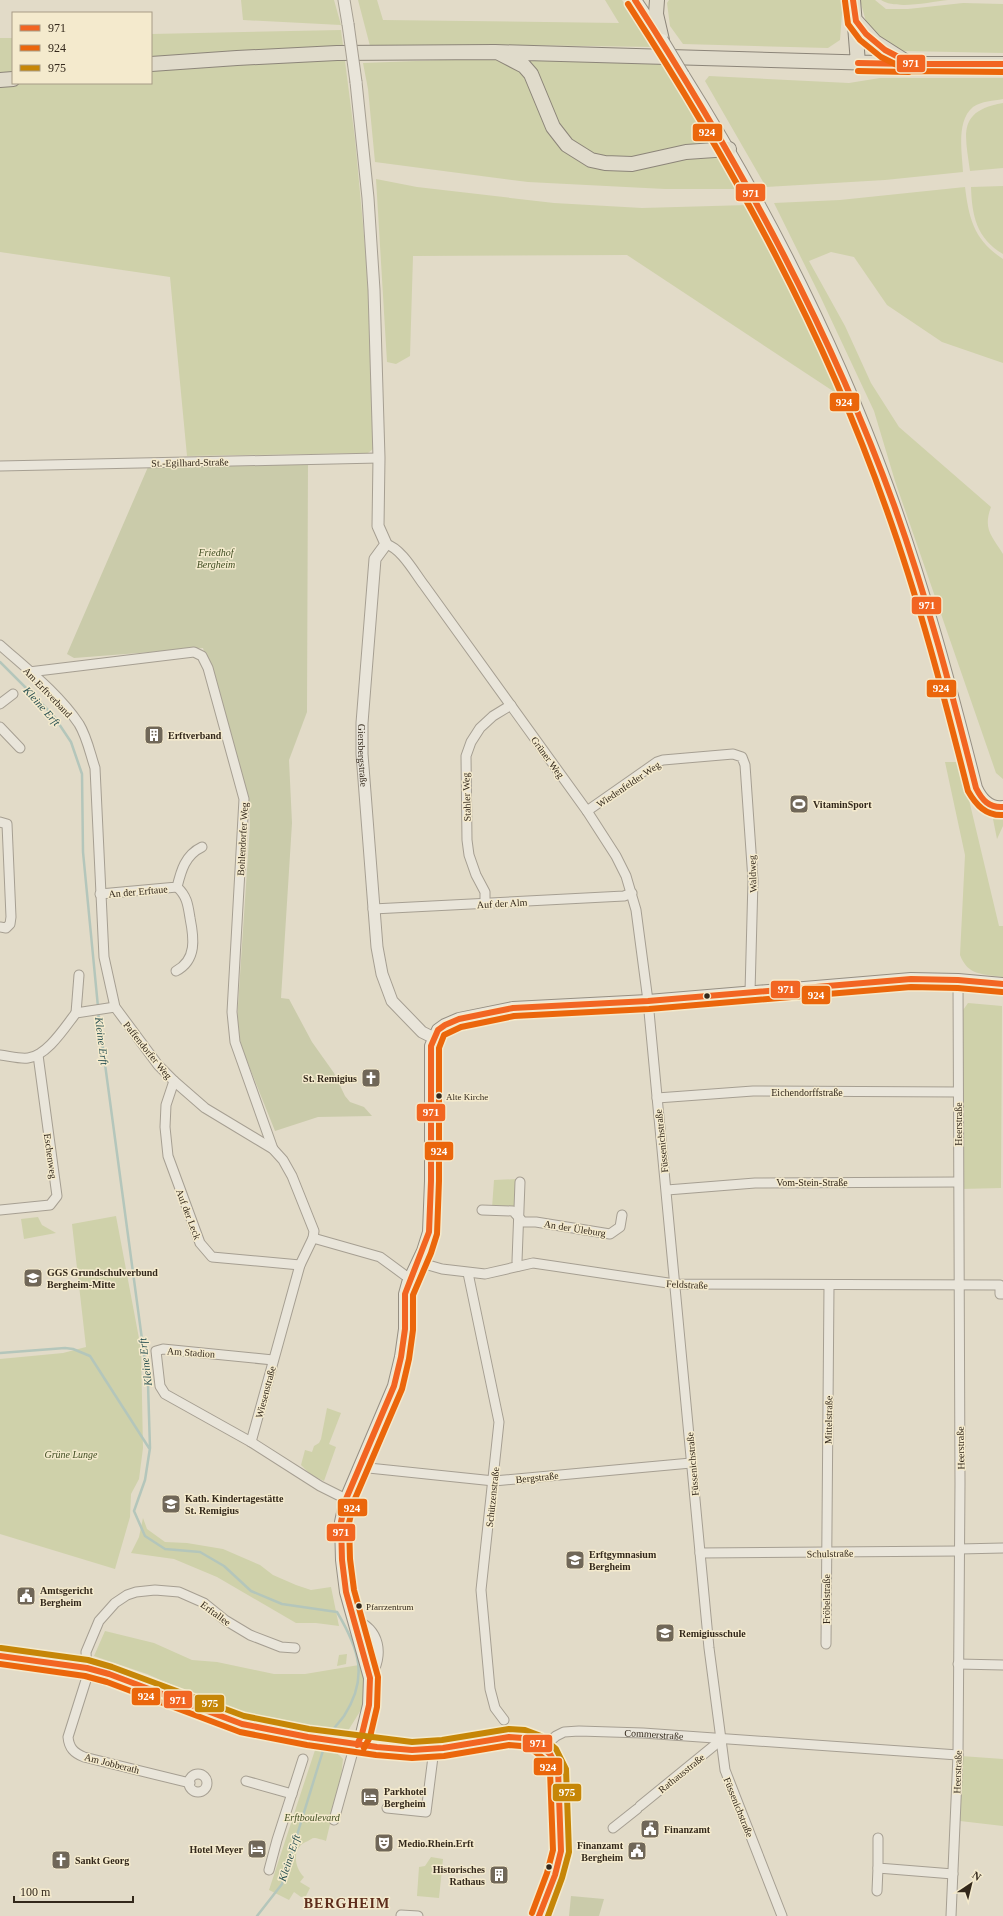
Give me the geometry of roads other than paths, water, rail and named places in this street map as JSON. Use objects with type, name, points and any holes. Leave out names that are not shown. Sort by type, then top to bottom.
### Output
[{"type":"main road","points":[[635,0],[662,40],[729,149],[810,302],[858,412],[887,485],[912,557],[976,788],[987,804],[994,807],[1003,807]]},
{"type":"main road","points":[[657,0],[656,14],[662,40]]},
{"type":"main road","points":[[854,0],[858,63]]},
{"type":"main road","points":[[856,21],[875,42],[885,50],[912,64]]},
{"type":"main road","points":[[495,52],[524,66],[531,74],[553,127],[567,145],[591,160],[605,163],[632,164],[686,152],[729,149]]},
{"type":"main road","points":[[152,64],[337,53],[495,52],[858,63],[1003,64]]},
{"type":"main road","points":[[0,80],[12,79]]},
{"type":"main road","points":[[352,1744],[362,1734],[371,1692],[370,1678],[361,1641],[353,1619],[346,1592],[342,1560],[341,1522],[346,1499],[394,1386],[401,1357],[405,1329],[405,1294],[429,1232],[431,1174],[431,1046],[438,1030],[445,1025],[460,1019],[513,1008],[648,1001],[892,980],[958,980],[1003,984]]},
{"type":"main road","points":[[0,1656],[87,1668],[126,1680],[242,1724],[322,1740],[412,1750],[509,1737],[529,1740],[543,1747],[552,1758],[558,1770],[560,1851],[555,1875],[539,1916]]},
{"type":"street","points":[[344,0],[356,82],[368,198],[379,458],[378,526],[386,544]]},
{"type":"street","name":"St.-Egilhard-Straße","points":[[0,466],[379,458]]},
{"type":"street","name":"Grüner Weg","points":[[386,544],[392,546],[401,555],[587,811],[616,856],[632,893],[636,910],[648,1001]]},
{"type":"street","name":"Giersbergstraße","points":[[386,544],[375,559],[362,723],[362,754],[373,909],[382,974],[392,1001],[422,1032],[434,1038]]},
{"type":"street","name":"Am Erftverband","points":[[0,645],[68,710],[79,725],[86,739],[95,768]]},
{"type":"street","name":"Bohlendorfer Weg","points":[[29,672],[194,652],[202,656],[208,668],[244,799],[232,1012],[234,1035],[273,1149]]},
{"type":"street","points":[[0,704],[13,694]]},
{"type":"street","name":"Stahler Weg","points":[[485,904],[485,892],[476,874],[467,840],[466,756],[471,742],[480,728],[494,716],[511,705]]},
{"type":"street","points":[[0,726],[20,748]]},
{"type":"street","name":"Wiedenfelder Weg","points":[[587,811],[663,760],[733,754],[742,757]]},
{"type":"street","name":"Waldweg","points":[[742,757],[745,765],[753,880],[750,992]]},
{"type":"street","name":"Paffendorfer Weg","points":[[95,768],[100,894],[104,958],[110,1008],[158,1065],[174,1081],[205,1108],[273,1149],[283,1160],[292,1176],[311,1222],[313,1238]]},
{"type":"street","points":[[0,927],[6,928],[10,924],[11,917],[3,823]]},
{"type":"street","name":"An der Erftaue","points":[[177,888],[182,869],[189,856],[202,847]]},
{"type":"street","name":"An der Erftaue","points":[[100,894],[177,888],[187,898],[194,944],[188,960],[176,971]]},
{"type":"street","name":"Auf der Alm","points":[[373,909],[624,896],[632,893]]},
{"type":"street","points":[[0,1055],[29,1058],[38,1055],[57,1038],[76,1014],[80,975]]},
{"type":"street","name":"Heerstraße","points":[[951,1916],[958,1755],[958,980]]},
{"type":"street","name":"Füssenichstraße","points":[[648,1001],[709,1648],[724,1770],[782,1916]]},
{"type":"street","points":[[76,1014],[110,1008]]},
{"type":"street","name":"Eschenweg","points":[[0,1210],[50,1205],[57,1196],[38,1055]]},
{"type":"street","name":"Auf der Leck","points":[[174,1081],[166,1105],[165,1127],[168,1156],[200,1243],[212,1257],[300,1265]]},
{"type":"street","name":"Eichendorffstraße","points":[[657,1098],[753,1091],[958,1092]]},
{"type":"street","points":[[518,1266],[518,1215],[520,1182]]},
{"type":"street","name":"Vom-Stein-Straße","points":[[666,1190],[755,1182],[958,1182]]},
{"type":"street","name":"An der Üleburg","points":[[482,1210],[513,1211],[523,1222],[536,1222],[610,1234],[620,1227],[622,1215]]},
{"type":"street","points":[[313,1238],[380,1257],[410,1279]]},
{"type":"street","name":"Wiesenstraße","points":[[251,1442],[300,1265],[313,1238]]},
{"type":"street","name":"Feldstraße","points":[[418,1262],[442,1269],[485,1274],[533,1263],[675,1284],[829,1286],[959,1284],[1000,1285],[1000,1294],[1003,1294]]},
{"type":"street","name":"Schützenstraße","points":[[468,1273],[499,1422],[494,1481],[481,1590],[490,1689],[495,1708],[504,1720]]},
{"type":"street","name":"Mittelstraße","points":[[826,1553],[829,1286]]},
{"type":"street","name":"Am Stadion","points":[[251,1442],[164,1394],[160,1386],[156,1351],[163,1349],[273,1360]]},
{"type":"street","points":[[251,1442],[320,1486],[346,1499]]},
{"type":"street","name":"Bergstraße","points":[[359,1467],[494,1481],[691,1463]]},
{"type":"street","name":"Schulstraße","points":[[700,1553],[826,1553],[1003,1548]]},
{"type":"street","name":"Fröbelstraße","points":[[826,1553],[826,1644]]},
{"type":"street","name":"Erftallee","points":[[87,1668],[86,1652],[97,1625],[114,1603],[136,1592],[155,1590],[179,1592],[193,1597],[225,1620],[250,1635],[281,1647],[295,1648]]},
{"type":"street","points":[[958,1664],[1003,1665]]},
{"type":"street","name":"Am Jobberath","points":[[87,1668],[87,1677],[68,1737],[70,1746],[76,1754],[190,1783]]},
{"type":"street","name":"Commerstraße","points":[[543,1747],[556,1736],[564,1732],[579,1731],[643,1733],[721,1740],[958,1755]]},
{"type":"street","name":"Rathausstraße","points":[[613,1828],[721,1740]]},
{"type":"street","points":[[334,1820],[352,1755],[352,1744]]},
{"type":"street","points":[[387,1808],[426,1812],[434,1748]]},
{"type":"street","points":[[269,1870],[303,1759]]},
{"type":"street","points":[[246,1781],[292,1794]]},
{"type":"street","points":[[877,1891],[878,1838]]},
{"type":"street","points":[[878,1868],[953,1874]]},
{"type":"street","points":[[401,1915],[418,1916]]},
{"type":"waterway","name":"Kleine Erft","points":[[0,662],[53,715],[71,742],[82,774],[83,852],[98,1007]]},
{"type":"waterway","name":"Kleine Erft","points":[[98,1012],[148,1384],[150,1448],[145,1480],[134,1511],[145,1536],[165,1549],[200,1552],[224,1566],[251,1591],[282,1604],[337,1612],[351,1638],[358,1663],[359,1676],[352,1702],[344,1716],[329,1736]]},
{"type":"waterway","name":"Kleine Erft","points":[[0,1353],[65,1348],[73,1349],[90,1356],[149,1448]]},
{"type":"waterway","name":"Kleine Erft","points":[[257,1916],[282,1884],[325,1744]]},
{"type":"place","name":"Erftverband","points":[[154,735]]},
{"type":"place","name":"VitaminSport","points":[[799,804]]},
{"type":"place","name":"St. Remigius","points":[[371,1078]]},
{"type":"place","name":"Alte Kirche","points":[[439,1096]]},
{"type":"place","name":"GGS Grundschulverbund Bergheim-Mitte","points":[[33,1278]]},
{"type":"place","name":"Kath. Kindertagestätte St. Remigius","points":[[171,1504]]},
{"type":"place","name":"Erftgymnasium Bergheim","points":[[575,1560]]},
{"type":"place","name":"Amtsgericht Bergheim","points":[[26,1596]]},
{"type":"place","name":"Pfarrzentrum","points":[[359,1606]]},
{"type":"place","name":"Remigiusschule","points":[[665,1633]]},
{"type":"place","name":"Parkhotel Bergheim","points":[[370,1797]]},
{"type":"place","name":"Finanzamt","points":[[650,1829]]},
{"type":"place","name":"Medio.Rhein.Erft","points":[[384,1843]]},
{"type":"place","name":"Hotel Meyer","points":[[257,1849]]},
{"type":"place","name":"Finanzamt Bergheim","points":[[637,1851]]},
{"type":"place","name":"Sankt Georg","points":[[61,1860]]},
{"type":"place","name":"Historisches Rathaus","points":[[499,1875]]},
{"type":"district","name":"BERGHEIM","points":[[347,1903]]},
{"type":"park label","name":"Friedhof Bergheim","points":[[216,558]]},
{"type":"park label","name":"Grüne Lunge","points":[[71,1454]]},
{"type":"park label","name":"Erftboulevard","points":[[312,1817]]}]
